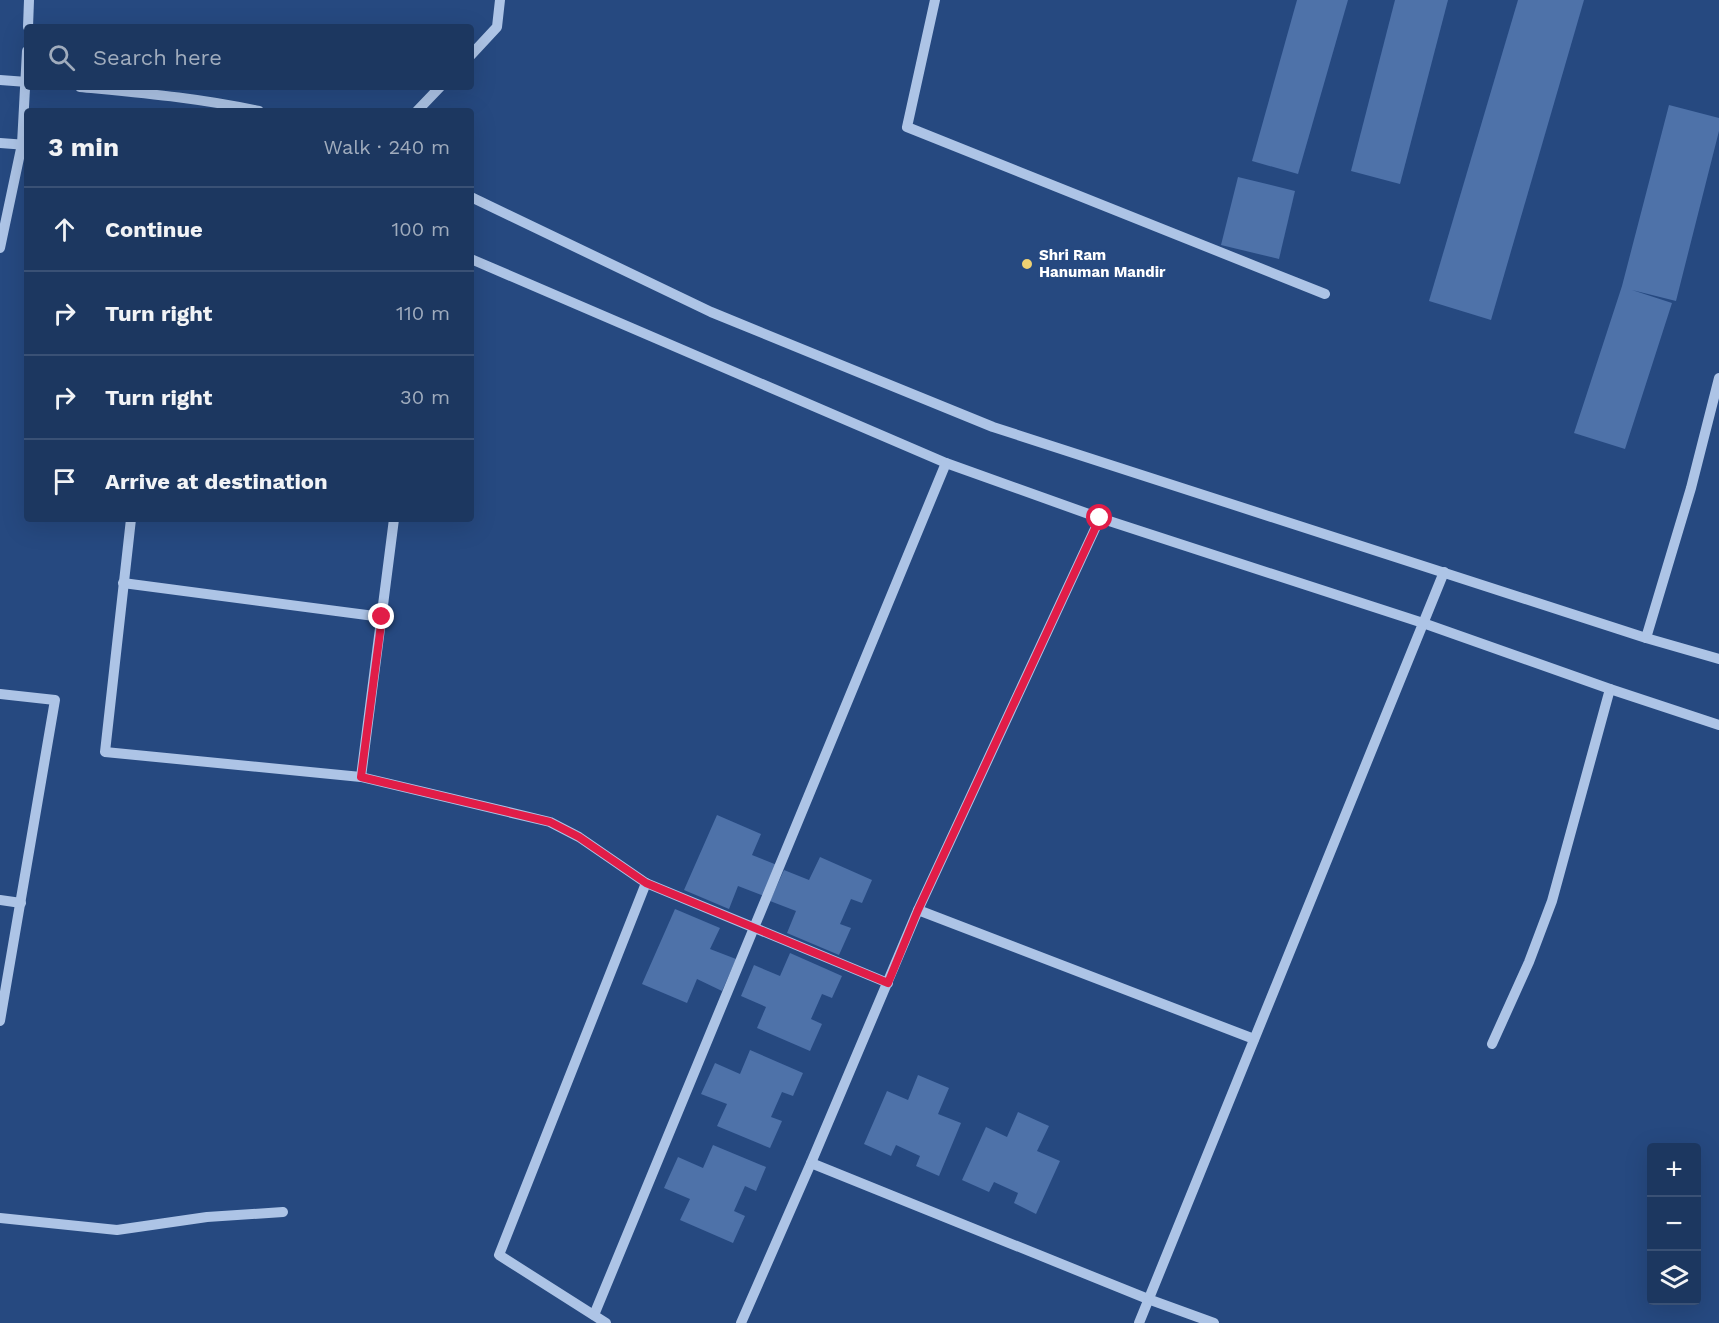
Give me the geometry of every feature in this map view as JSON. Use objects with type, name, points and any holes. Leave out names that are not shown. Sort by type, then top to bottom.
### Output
[{"type":"street","points":[[28,24],[29,0]]},
{"type":"street","points":[[474,52],[497,27],[500,0]]},
{"type":"street","points":[[935,0],[908,127],[1325,294]]},
{"type":"street","points":[[0,80],[24,82]]},
{"type":"street","points":[[26,90],[26,108]]},
{"type":"street","points":[[111,90],[219,102],[246,108]]},
{"type":"street","points":[[420,108],[437,90]]},
{"type":"street","points":[[0,143],[24,145]]},
{"type":"street","points":[[0,248],[24,149]]},
{"type":"street","points":[[474,198],[711,312],[993,427],[1646,638],[1719,659]]},
{"type":"street","points":[[474,260],[946,463],[1100,518],[1423,623],[1719,725]]},
{"type":"street","points":[[1646,638],[1691,488],[1719,378]]},
{"type":"street","points":[[594,1315],[946,463]]},
{"type":"street","points":[[741,1323],[918,910],[1100,518]]},
{"type":"street","points":[[131,522],[105,752],[361,777],[550,822],[579,837],[646,883],[888,983]]},
{"type":"street","points":[[361,777],[394,522]]},
{"type":"street","points":[[1139,1323],[1444,572]]},
{"type":"street","points":[[123,583],[382,617]]},
{"type":"street","points":[[1492,1044],[1529,962],[1552,901],[1610,689]]},
{"type":"street","points":[[0,694],[55,700],[0,1021]]},
{"type":"street","points":[[606,1323],[499,1255],[646,883]]},
{"type":"street","points":[[0,900],[21,903]]},
{"type":"street","points":[[918,910],[1254,1039]]},
{"type":"street","points":[[811,1163],[1148,1299],[1214,1323]]},
{"type":"street","points":[[0,1218],[117,1230],[207,1217],[283,1212]]},
{"type":"building","points":[[1297,0],[1348,0],[1298,174],[1252,161]]},
{"type":"building","points":[[1395,0],[1448,0],[1400,184],[1351,171]]},
{"type":"building","points":[[1518,0],[1584,0],[1491,320],[1429,301]]},
{"type":"building","points":[[1669,105],[1719,118],[1719,131],[1676,301],[1632,290],[1672,303],[1625,449],[1574,433],[1622,286]]},
{"type":"building","points":[[1238,177],[1295,191],[1279,259],[1221,245]]},
{"type":"building","points":[[717,815],[761,834],[752,855],[777,865],[764,896],[738,886],[729,909],[684,890]]},
{"type":"building","points":[[820,857],[872,880],[862,903],[851,899],[840,924],[851,928],[839,955],[787,933],[796,911],[770,901],[784,870],[809,880]]},
{"type":"building","points":[[675,909],[720,928],[710,949],[736,959],[722,991],[697,979],[687,1003],[642,984]]},
{"type":"building","points":[[790,953],[842,976],[832,998],[822,994],[811,1019],[822,1024],[810,1051],[757,1028],[766,1007],[741,996],[754,965],[780,976]]},
{"type":"building","points":[[750,1050],[803,1073],[793,1096],[782,1092],[771,1117],[782,1121],[770,1148],[717,1126],[727,1104],[701,1094],[715,1063],[740,1074]]},
{"type":"building","points":[[918,1075],[949,1088],[938,1114],[961,1123],[939,1176],[916,1166],[920,1156],[896,1145],[891,1156],[864,1144],[887,1091],[908,1100]]},
{"type":"building","points":[[1018,1112],[1049,1126],[1037,1151],[1060,1161],[1036,1214],[1014,1203],[1018,1193],[994,1182],[989,1192],[962,1180],[986,1127],[1007,1137]]},
{"type":"building","points":[[713,1145],[766,1167],[756,1191],[745,1186],[734,1211],[745,1216],[733,1243],[680,1220],[690,1199],[664,1188],[678,1157],[703,1168]]},
{"type":"place","name":"Shri Ram Hanuman Mandir","points":[[1027,264]]},
{"type":"route","points":[[382,617],[361,777],[550,822],[579,837],[646,883],[888,983],[918,910],[1100,518]]}]
